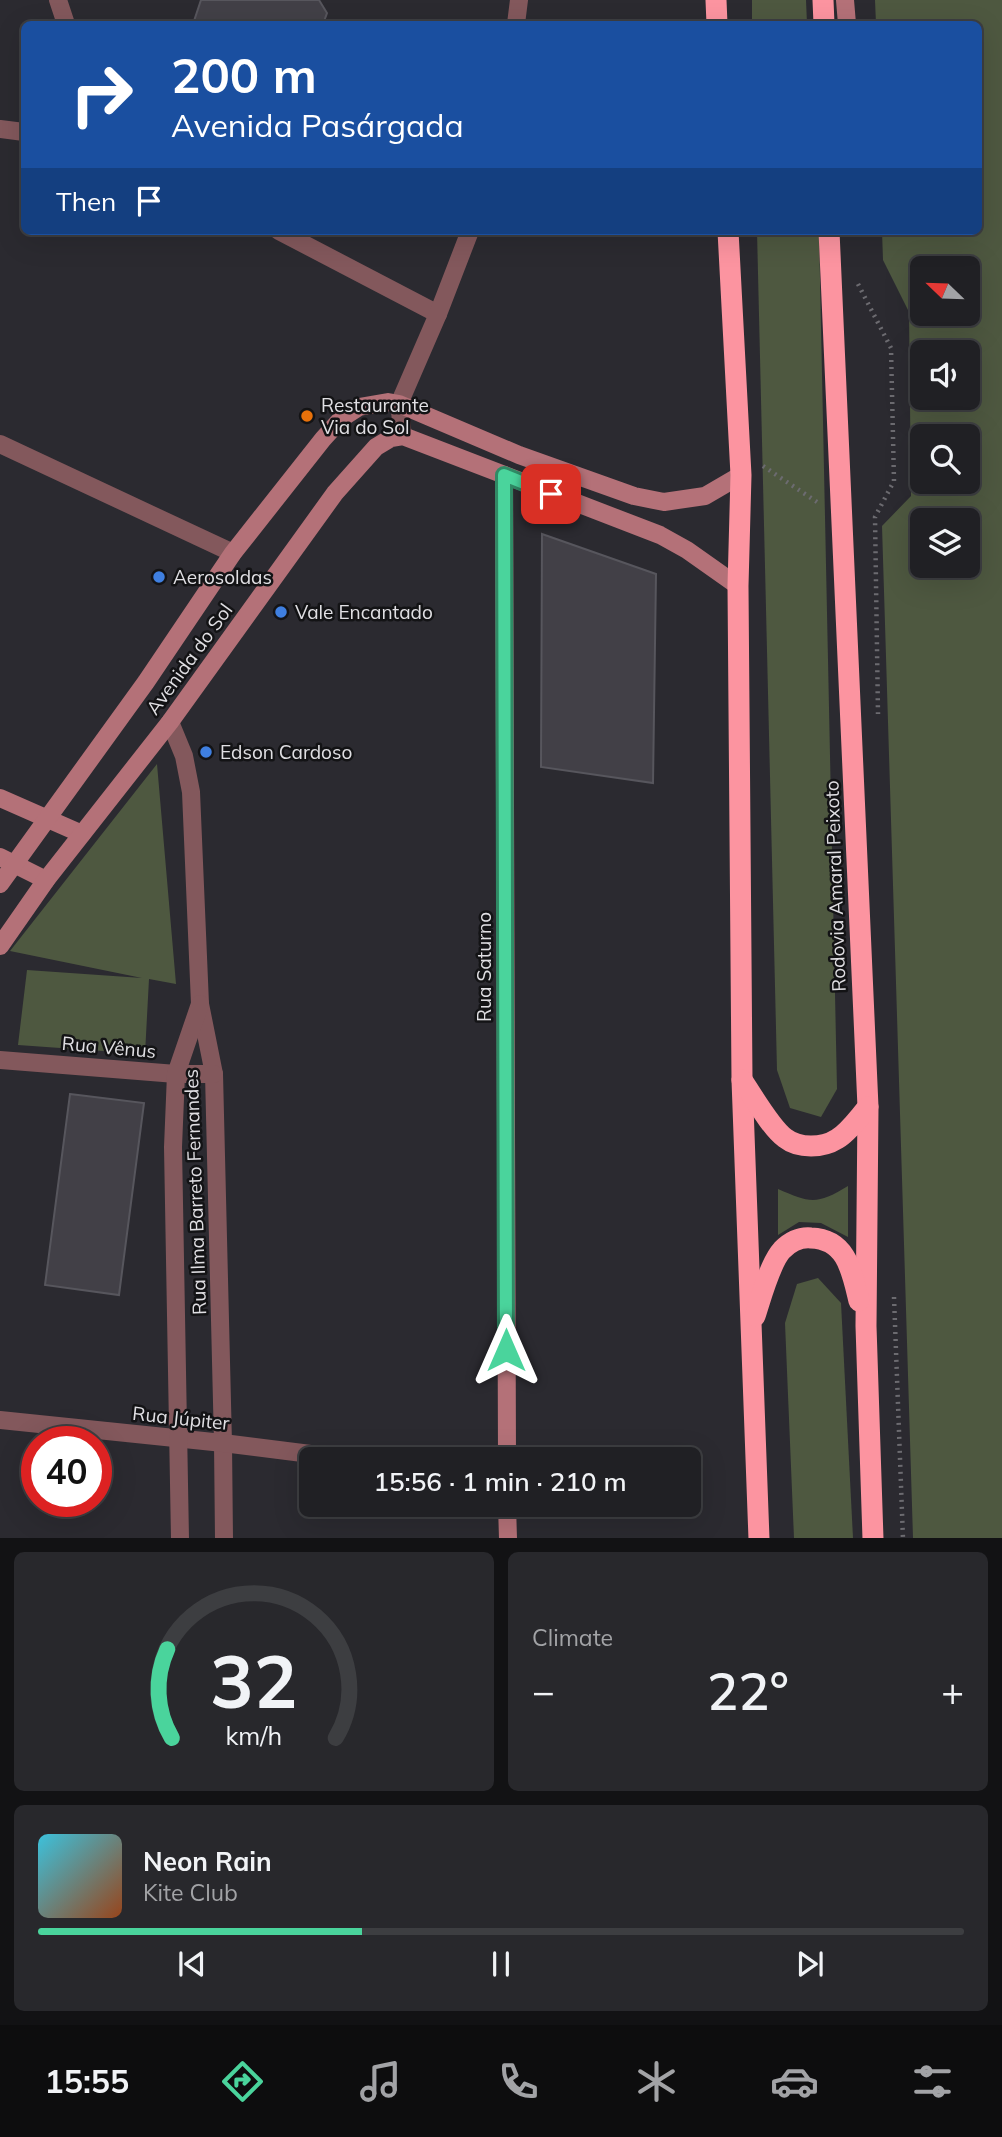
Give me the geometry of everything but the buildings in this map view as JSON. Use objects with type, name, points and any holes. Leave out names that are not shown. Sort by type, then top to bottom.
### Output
[{"type":"highway","points":[[716,0],[717,21]]},
{"type":"highway","points":[[823,0],[824,21]]},
{"type":"highway","points":[[728,235],[741,475],[738,586],[742,1080],[759,1538]]},
{"type":"highway","name":"Rodovia Amaral Peixoto","points":[[830,235],[868,1107],[866,1326],[873,1538]]},
{"type":"highway","points":[[742,1080],[785,1139],[811,1146],[839,1138],[868,1107]]},
{"type":"highway","points":[[751,1325],[773,1263],[782,1250],[799,1238],[821,1238],[840,1248],[851,1272],[866,1326]]},
{"type":"main road","points":[[845,0],[847,21]]},
{"type":"main road","name":"Avenida do Sol","points":[[0,884],[8,860],[46,819],[146,682],[233,553],[302,465],[342,418],[359,407],[388,402],[399,404]]},
{"type":"main road","points":[[399,404],[519,455],[644,498],[664,502],[705,496],[741,475]]},
{"type":"main road","points":[[403,436],[660,535],[687,550],[738,586]]},
{"type":"main road","name":"Avenida do Sol","points":[[0,946],[46,880],[170,722],[335,493],[376,447],[391,438],[403,436]]},
{"type":"main road","name":"Rua Saturno","points":[[504,475],[507,1447]]},
{"type":"main road","points":[[0,797],[82,834]]},
{"type":"main road","points":[[8,860],[46,880]]},
{"type":"main road","points":[[507,1517],[508,1538]]},
{"type":"street","points":[[58,0],[65,21]]},
{"type":"street","points":[[516,21],[520,0]]},
{"type":"street","points":[[0,129],[21,132]]},
{"type":"street","points":[[287,235],[438,314]]},
{"type":"street","points":[[403,436],[399,404],[468,235]]},
{"type":"street","points":[[0,443],[233,553]]},
{"type":"street","name":"Rua Ilma Barreto Fernandes","points":[[170,722],[184,756],[191,792],[200,1004],[214,1074],[224,1538]]},
{"type":"street","name":"Rua Ilma Barreto Fernandes","points":[[180,1538],[173,1147],[176,1074],[200,1004]]},
{"type":"street","name":"Rua Vênus","points":[[0,1059],[176,1074],[214,1074]]},
{"type":"street","name":"Rua Júpiter","points":[[0,1420],[299,1453]]},
{"type":"path","points":[[739,450],[841,518]]},
{"type":"green space","points":[[752,0],[806,0],[807,21],[752,21]]},
{"type":"green space","points":[[875,0],[1002,0],[1002,1538],[913,1538],[882,526],[911,494],[980,494],[980,424],[910,424],[910,410],[980,410],[980,340],[910,340],[910,404],[909,312],[883,260],[882,235],[982,235],[982,21],[876,21]]},
{"type":"green space","points":[[757,235],[819,235],[837,1089],[821,1117],[790,1108],[777,1070]]},
{"type":"green space","points":[[157,764],[176,984],[149,979],[145,1054],[18,1045],[27,970],[142,978],[10,951]]},
{"type":"green space","points":[[848,1186],[848,1237],[821,1223],[799,1222],[778,1235],[778,1189],[813,1200]]},
{"type":"green space","points":[[818,1278],[841,1303],[853,1538],[794,1538],[785,1323],[797,1284]]},
{"type":"place","name":"Restaurante Via do Sol","points":[[307,416]]},
{"type":"place","name":"Aerosoldas","points":[[159,577]]},
{"type":"place","name":"Vale Encantado","points":[[281,612]]},
{"type":"place","name":"Edson Cardoso","points":[[206,752]]},
{"type":"route","points":[[506,1350],[504,475],[551,494]]}]
